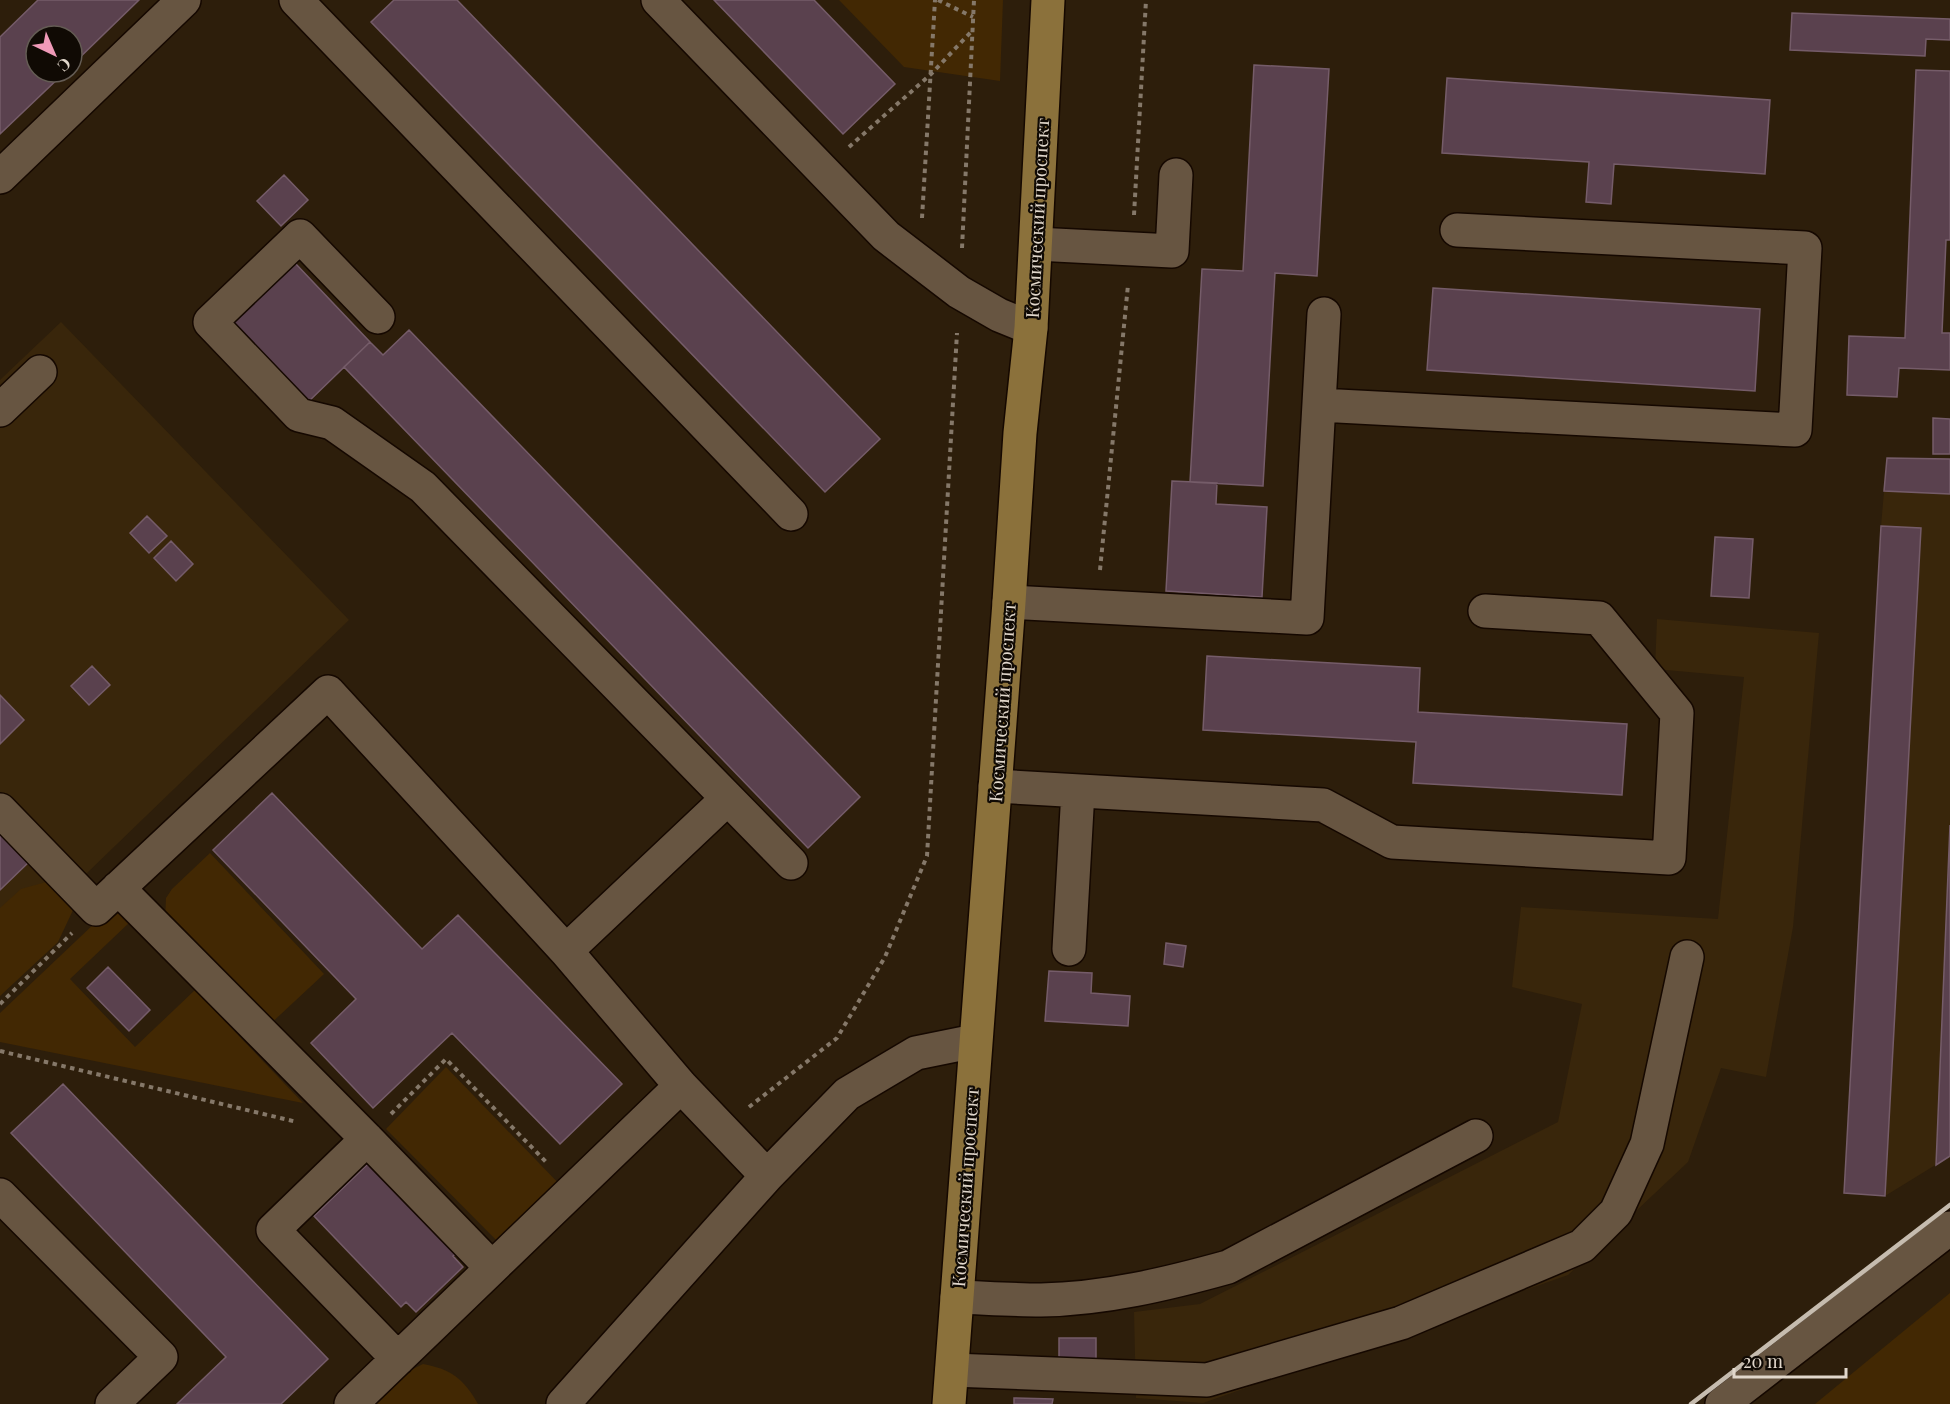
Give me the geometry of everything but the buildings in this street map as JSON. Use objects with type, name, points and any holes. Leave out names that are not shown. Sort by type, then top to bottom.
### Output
[{"type":"main road","name":"Космический проспект","points":[[949,1404],[1020,433],[1031,328],[1048,0]]},
{"type":"street","points":[[0,177],[184,0]]},
{"type":"street","points":[[296,0],[791,514]]},
{"type":"street","points":[[658,0],[886,236],[959,292],[999,315],[1031,328]]},
{"type":"street","points":[[1036,244],[1172,251],[1176,175]]},
{"type":"street","points":[[1319,405],[1795,430],[1805,248],[1457,230]]},
{"type":"street","points":[[378,317],[300,236],[210,322],[299,415],[332,423],[423,487],[791,863]]},
{"type":"street","points":[[1009,603],[1307,618],[1324,314]]},
{"type":"street","points":[[0,410],[40,372]]},
{"type":"street","points":[[995,786],[1323,805],[1392,842],[1669,858],[1677,713],[1599,618],[1485,612]]},
{"type":"street","points":[[107,898],[328,692],[566,951],[681,1086],[767,1176]]},
{"type":"street","points":[[1069,949],[1078,791]]},
{"type":"street","points":[[566,951],[727,800]]},
{"type":"street","points":[[0,810],[107,898],[367,1138],[492,1268]]},
{"type":"street","points":[[952,1370],[1207,1380],[1401,1323],[1582,1246],[1616,1212],[1647,1144],[1688,957]]},
{"type":"street","points":[[563,1404],[767,1176],[847,1094],[916,1053],[975,1041]]},
{"type":"street","points":[[351,1404],[681,1086]]},
{"type":"street","points":[[957,1297],[1042,1300],[1128,1292],[1228,1267],[1476,1136]]},
{"type":"street","points":[[367,1138],[273,1230],[398,1359]]},
{"type":"street","points":[[0,1195],[161,1357],[112,1404]]},
{"type":"street","points":[[1722,1404],[1950,1228]]},
{"type":"path","points":[[919,263],[937,0],[973,17]]},
{"type":"path","points":[[723,1130],[837,1038],[885,957],[927,856],[974,0]]},
{"type":"path","points":[[1097,607],[1132,249],[1146,0]]},
{"type":"path","points":[[823,171],[931,74],[973,30]]},
{"type":"path","points":[[0,1004],[107,898]]},
{"type":"path","points":[[0,1051],[298,1122]]},
{"type":"path","points":[[367,1138],[446,1059],[573,1190]]},
{"type":"shaded area","points":[[839,0],[1003,0],[1000,81],[904,67]]},
{"type":"shaded area","points":[[61,322],[349,620],[0,957],[0,380]]},
{"type":"shaded area","points":[[1887,458],[1950,459],[1950,1156],[1885,1196],[1844,1193],[1881,526]]},
{"type":"shaded area","points":[[1657,619],[1819,633],[1793,927],[1766,1077],[1721,1068],[1688,1162],[1568,1275],[1203,1403],[1136,1398],[1134,1312],[1200,1304],[1558,1122],[1582,1004],[1512,987],[1521,907],[1718,919],[1744,677],[1655,669]]},
{"type":"shaded area","points":[[210,853],[324,974],[266,1028],[165,921],[166,898],[172,889]]},
{"type":"shaded area","points":[[46,882],[58,886],[74,908],[58,942],[0,996],[0,908],[21,889]]},
{"type":"shaded area","points":[[115,904],[131,921],[70,979],[135,1047],[195,990],[303,1103],[0,1042],[0,1013]]},
{"type":"shaded area","points":[[446,1067],[566,1191],[506,1250],[386,1129]]},
{"type":"shaded area","points":[[1950,1293],[1950,1404],[1815,1404]]},
{"type":"shaded area","points":[[423,1364],[456,1376],[478,1404],[342,1404]]},
{"type":"railway","points":[[1691,1404],[1950,1205]]}]
